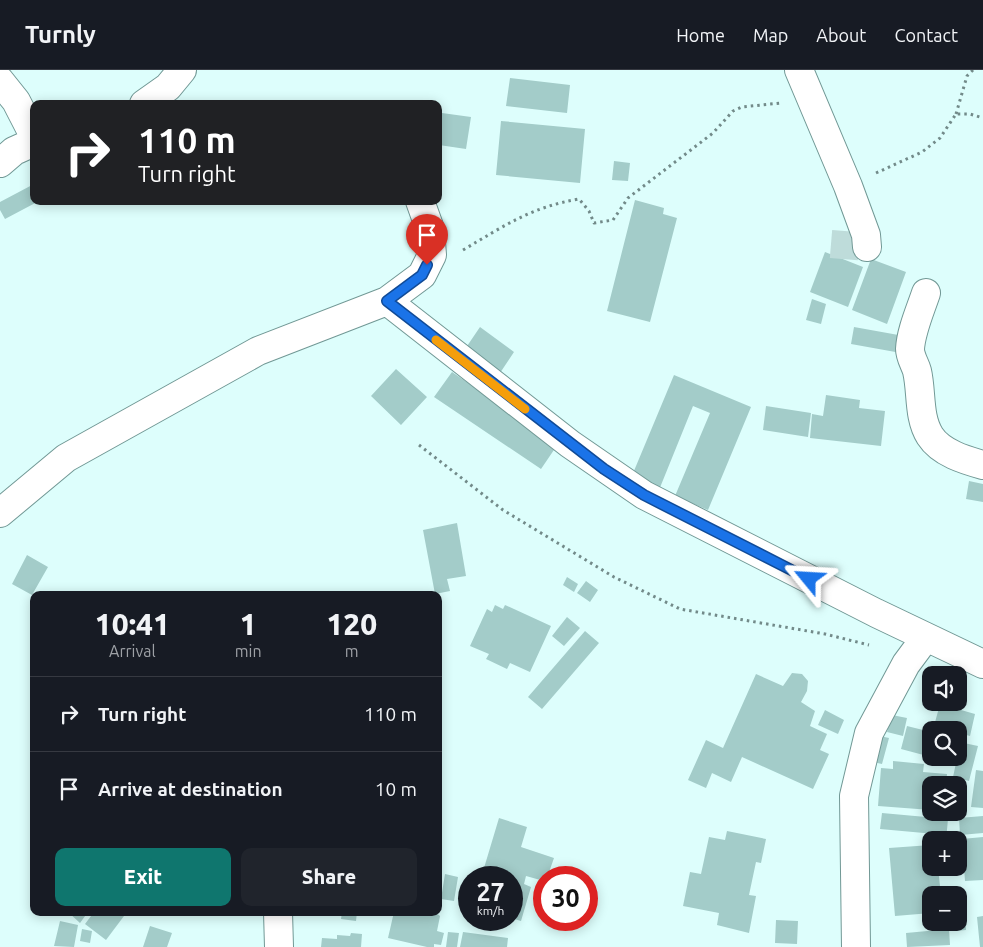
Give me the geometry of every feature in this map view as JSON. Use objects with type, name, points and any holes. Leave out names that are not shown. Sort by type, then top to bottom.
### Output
[{"type":"street","points":[[150,100],[168,87],[182,70]]},
{"type":"street","points":[[798,70],[848,186],[866,235],[866,248]]},
{"type":"street","points":[[0,81],[16,101],[30,128]]},
{"type":"street","points":[[0,162],[14,151],[30,144]]},
{"type":"street","points":[[0,513],[66,458],[258,351],[387,301],[422,275],[432,255],[430,229],[421,205]]},
{"type":"street","points":[[926,293],[913,334],[910,351],[917,372],[922,416],[930,436],[942,447],[961,459],[983,465]]},
{"type":"street","points":[[387,301],[570,444],[644,495],[919,646],[983,664]]},
{"type":"street","points":[[856,947],[854,796],[868,733],[919,646]]},
{"type":"street","points":[[278,916],[279,947]]},
{"type":"path","points":[[848,186],[922,152],[940,138],[956,114],[967,76],[973,70]]},
{"type":"path","points":[[422,275],[529,212],[556,203],[579,199],[590,211],[594,223],[613,220],[628,198],[713,133],[733,111],[742,107],[762,104],[812,101]]},
{"type":"path","points":[[956,114],[970,114],[983,118]]},
{"type":"path","points":[[419,445],[503,510],[614,577],[680,609],[825,634],[919,646]]},
{"type":"building","points":[[510,78],[570,85],[567,113],[506,106]]},
{"type":"building","points":[[442,113],[471,117],[466,149],[442,145]]},
{"type":"building","points":[[501,121],[585,129],[580,183],[496,175]]},
{"type":"building","points":[[614,161],[630,163],[628,181],[612,180]]},
{"type":"building","points":[[30,186],[31,205],[5,219],[0,210],[0,202]]},
{"type":"building","points":[[635,200],[664,208],[663,214],[677,218],[650,322],[607,311]]},
{"type":"building","points":[[825,252],[863,267],[848,307],[810,292]]},
{"type":"building","points":[[871,259],[906,272],[887,324],[852,310]]},
{"type":"building","points":[[812,299],[826,304],[821,324],[806,320]]},
{"type":"building","points":[[480,327],[514,352],[496,379],[461,355]]},
{"type":"building","points":[[854,327],[904,336],[901,353],[851,344]]},
{"type":"building","points":[[396,369],[427,397],[401,425],[371,396]]},
{"type":"building","points":[[452,372],[558,444],[541,469],[434,397]]},
{"type":"building","points":[[674,375],[751,407],[708,510],[675,496],[710,413],[693,406],[659,490],[631,478]]},
{"type":"building","points":[[826,395],[860,400],[859,408],[885,411],[881,446],[810,438],[812,414],[823,416]]},
{"type":"building","points":[[766,406],[811,413],[808,437],[763,430]]},
{"type":"building","points":[[969,481],[983,484],[983,502],[966,499]]},
{"type":"building","points":[[457,523],[466,576],[447,579],[450,591],[442,593],[442,591],[434,591],[423,530]]},
{"type":"building","points":[[27,555],[48,567],[34,591],[30,591],[30,594],[12,584]]},
{"type":"building","points":[[567,577],[578,584],[574,592],[563,585]]},
{"type":"building","points":[[586,581],[598,590],[590,602],[577,593]]},
{"type":"building","points":[[495,605],[503,609],[505,605],[551,626],[530,672],[510,663],[507,669],[486,659],[489,654],[470,646],[487,609],[492,612]]},
{"type":"building","points":[[567,617],[580,628],[564,646],[552,636]]},
{"type":"building","points":[[585,631],[599,643],[542,709],[528,697]]},
{"type":"building","points":[[792,673],[802,674],[808,681],[807,691],[801,702],[815,711],[810,726],[827,734],[820,750],[829,754],[813,789],[742,757],[731,782],[712,773],[706,788],[688,780],[706,740],[723,748],[756,674],[783,686]]},
{"type":"building","points":[[825,710],[844,720],[838,734],[818,725]]},
{"type":"building","points":[[938,711],[964,711],[975,714],[970,736],[967,735],[967,721],[935,721]]},
{"type":"building","points":[[892,715],[907,718],[903,736],[887,732]]},
{"type":"building","points":[[907,726],[922,730],[922,755],[901,749]]},
{"type":"building","points":[[880,736],[889,738],[882,764],[873,762]]},
{"type":"building","points":[[967,744],[978,746],[969,781],[967,780],[967,776],[953,776],[955,766],[967,766]]},
{"type":"building","points":[[893,761],[922,764],[923,772],[947,774],[947,776],[922,776],[922,809],[878,806],[881,768],[893,769]]},
{"type":"building","points":[[976,770],[983,771],[983,808],[971,807]]},
{"type":"building","points":[[882,813],[922,817],[922,821],[948,821],[947,831],[922,831],[922,833],[880,829]]},
{"type":"building","points":[[983,816],[983,833],[967,834],[967,831],[960,831],[959,821],[967,821],[967,817]]},
{"type":"building","points":[[499,818],[527,827],[521,847],[554,858],[551,866],[533,866],[533,878],[526,876],[524,884],[531,887],[523,914],[523,866],[485,866]]},
{"type":"building","points":[[727,831],[766,839],[761,863],[756,862],[749,895],[756,896],[749,933],[717,925],[719,913],[683,906],[690,872],[701,874],[709,837],[725,840]]},
{"type":"building","points":[[983,837],[983,880],[965,881],[965,876],[967,876],[967,839]]},
{"type":"building","points":[[922,846],[922,876],[939,876],[940,886],[922,886],[922,914],[895,916],[889,848]]},
{"type":"building","points":[[445,874],[458,877],[454,901],[442,899]]},
{"type":"building","points":[[72,916],[85,916],[80,923]]},
{"type":"building","points":[[91,916],[124,916],[106,940],[85,924]]},
{"type":"building","points":[[341,916],[357,916],[356,921],[341,919]]},
{"type":"building","points":[[393,916],[440,916],[437,931],[444,933],[441,945],[434,944],[434,947],[427,947],[388,938]]},
{"type":"building","points":[[983,916],[983,947],[980,947],[977,917]]},
{"type":"building","points":[[776,920],[798,921],[797,944],[775,943]]},
{"type":"building","points":[[60,921],[78,925],[74,947],[54,946]]},
{"type":"building","points":[[150,926],[172,933],[167,947],[143,947]]},
{"type":"building","points":[[82,929],[92,931],[90,943],[80,941]]},
{"type":"building","points":[[949,931],[950,945],[907,947],[906,933]]},
{"type":"building","points":[[448,932],[459,933],[457,947],[446,947]]},
{"type":"building","points":[[463,932],[508,938],[507,947],[460,947]]},
{"type":"building","points":[[351,933],[362,934],[361,947],[321,947],[322,938],[337,939],[337,935],[350,936]]},
{"type":"tunnel","points":[[831,244],[867,247]]},
{"type":"slow traffic","points":[[436,340],[525,409]]},
{"type":"route","points":[[427,265],[422,275],[387,301],[604,469],[644,495],[809,579]]}]
